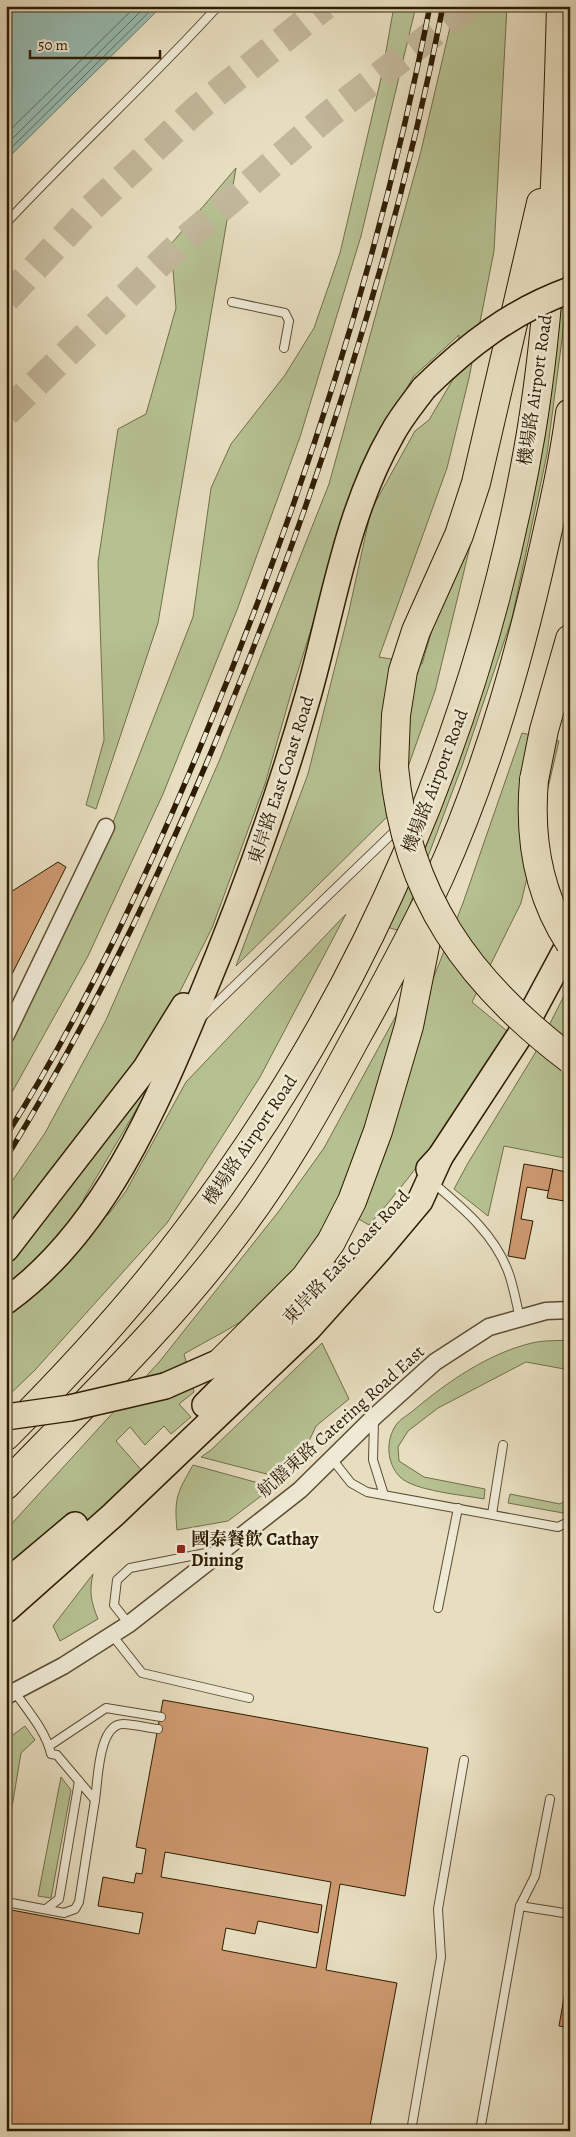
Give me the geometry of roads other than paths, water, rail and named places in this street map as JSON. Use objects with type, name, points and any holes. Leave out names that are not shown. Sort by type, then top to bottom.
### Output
[{"type":"highway","name":"機場路 Airport Road","points":[[6,1436],[69,1372],[148,1281],[217,1192],[252,1141],[309,1050],[349,976],[396,881],[435,789],[488,628],[502,574],[527,452],[544,336],[552,239],[561,6]]},
{"type":"highway","points":[[556,135],[476,483],[459,535],[416,632],[403,672],[396,715],[394,766],[401,818],[409,851],[430,902],[446,929],[468,960],[502,1000],[540,1036],[570,1059]]},
{"type":"highway","name":"機場路 Airport Road","points":[[6,1485],[186,1296],[236,1234],[268,1189],[330,1086],[380,994],[439,878],[463,820],[494,735],[527,622],[565,450],[570,413]]},
{"type":"highway","points":[[570,639],[544,730],[534,780],[532,817],[536,856],[549,901],[570,942]]},
{"type":"highway","points":[[222,1360],[305,1278],[331,1242],[352,1201],[375,1138],[409,1026],[439,878]]},
{"type":"main road","name":"東岸路 East Coast Road","points":[[6,1301],[57,1257],[95,1208],[148,1118],[181,1036],[231,927],[281,786],[308,694],[343,559],[363,495],[392,433],[424,388],[470,346],[490,330],[528,308],[570,290]]},
{"type":"main road","points":[[6,1249],[145,1070],[231,927]]},
{"type":"main road","name":"東岸路 East Coast Road","points":[[6,1417],[70,1408],[165,1386],[256,1346],[272,1335],[313,1298],[426,1178],[520,1035],[570,942]]},
{"type":"main road","points":[[6,1610],[120,1508],[309,1328],[378,1252],[420,1201],[426,1178]]},
{"type":"main road","points":[[6,1583],[117,1489],[186,1424],[232,1378],[256,1346]]},
{"type":"street","points":[[6,1035],[106,827]]},
{"type":"street","name":"航膳東路 Catering Road East","points":[[10,1693],[63,1666],[129,1624],[300,1490],[374,1417],[436,1362],[489,1327],[546,1311],[570,1310]]},
{"type":"lane","points":[[6,223],[40,186],[166,62],[218,6]]},
{"type":"lane","points":[[232,302],[285,313],[289,321],[284,348]]},
{"type":"lane","points":[[415,810],[435,789]]},
{"type":"lane","points":[[181,1036],[223,999],[337,889],[408,817]]},
{"type":"lane","points":[[145,1070],[167,1050]]},
{"type":"lane","points":[[426,1178],[468,1212],[492,1241],[510,1276],[520,1318]]},
{"type":"lane","points":[[374,1417],[373,1460],[384,1495]]},
{"type":"lane","points":[[492,1514],[504,1445]]},
{"type":"lane","points":[[332,1459],[351,1482],[367,1492],[558,1527],[570,1521]]},
{"type":"lane","points":[[438,1608],[458,1508]]},
{"type":"lane","points":[[129,1624],[114,1605],[117,1580],[130,1568],[223,1550]]},
{"type":"lane","points":[[112,1635],[142,1673],[249,1698]]},
{"type":"lane","points":[[10,1693],[49,1746],[51,1754],[57,1755],[95,1800]]},
{"type":"lane","points":[[49,1746],[106,1708],[160,1717]]},
{"type":"lane","points":[[6,1902],[64,1913],[70,1912],[79,1902],[104,1739],[110,1729],[121,1724],[158,1729]]},
{"type":"lane","points":[[411,2131],[441,1957],[438,1909],[464,1760]]},
{"type":"lane","points":[[46,1909],[59,1899],[78,1781]]},
{"type":"lane","points":[[480,2131],[520,1906],[535,1876],[550,1799]]},
{"type":"lane","points":[[520,1906],[570,1914]]},
{"type":"water","points":[[6,6],[162,6],[6,160]]},
{"type":"tunnel","points":[[6,299],[90,209],[197,109],[325,6]]},
{"type":"tunnel","points":[[6,413],[179,245],[326,117],[469,6]]},
{"type":"railway","points":[[6,1136],[62,1040],[137,891],[204,738],[274,559],[306,469],[363,286],[388,193],[430,6]]},
{"type":"railway","points":[[6,1158],[47,1089],[122,948],[190,803],[251,655],[304,510],[373,296],[411,152],[443,6]]},
{"type":"place","name":"國泰餐飲 Cathay Dining","points":[[181,1549]]}]
